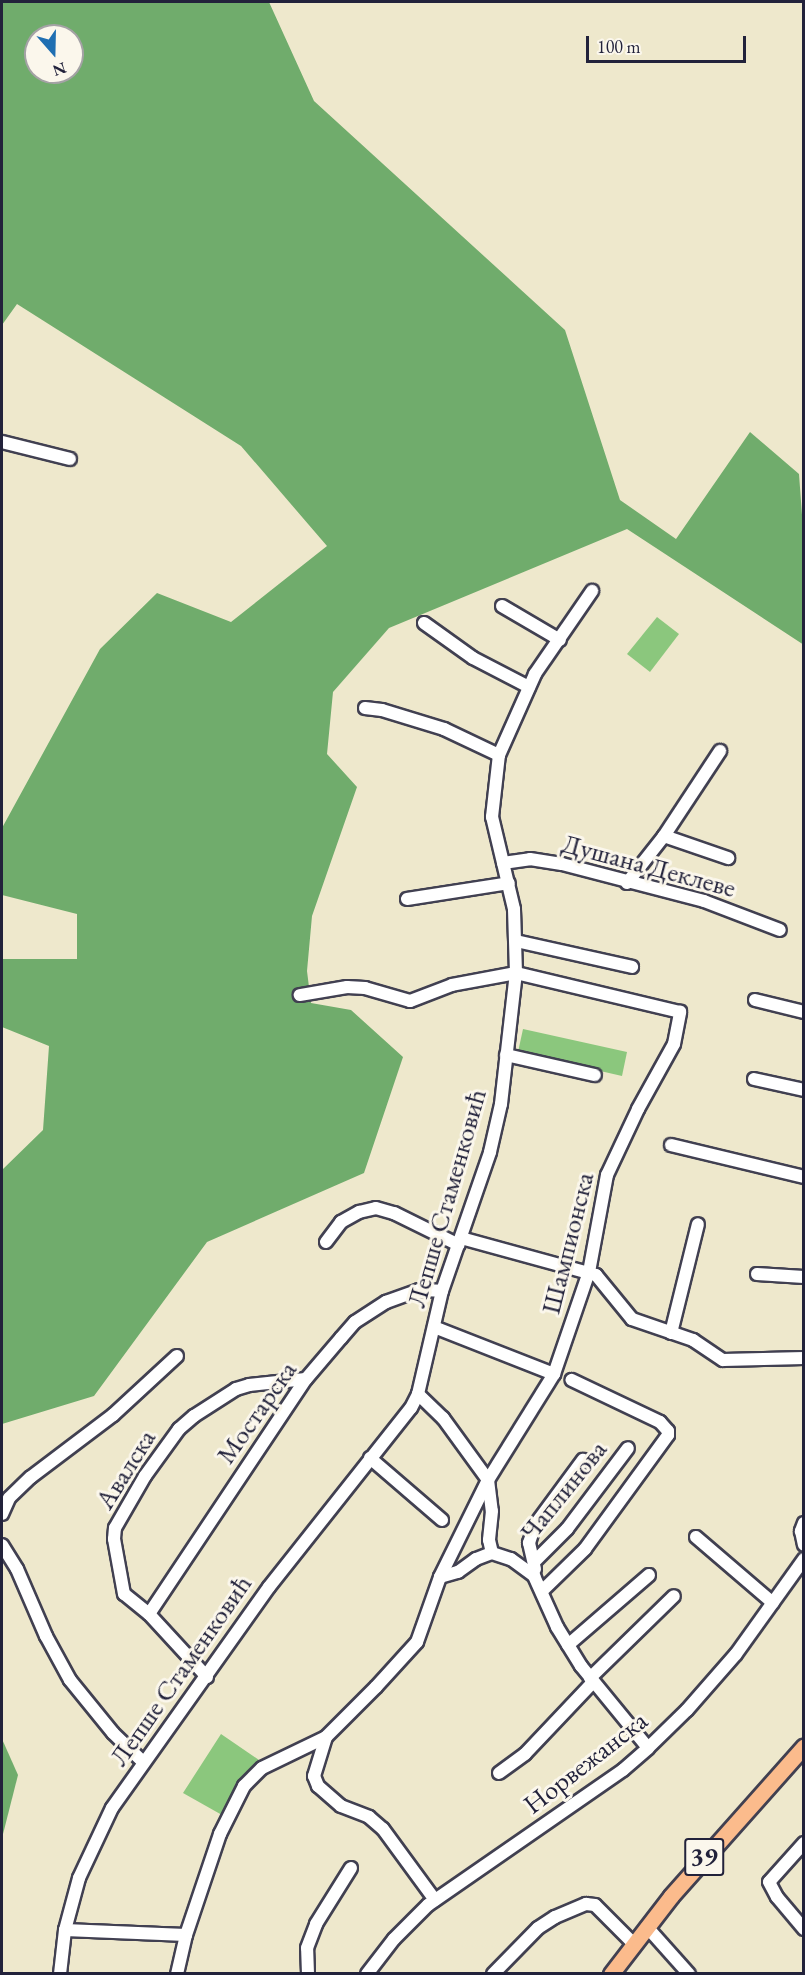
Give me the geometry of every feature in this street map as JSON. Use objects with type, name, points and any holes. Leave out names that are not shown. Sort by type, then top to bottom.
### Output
[{"type":"main road","name":"39","points":[[611,1974],[705,1856],[804,1746]]},
{"type":"street","points":[[2,442],[70,459]]},
{"type":"street","name":"Лепше Стаменковић","points":[[60,1974],[65,1930],[79,1878],[112,1808],[269,1587],[411,1408],[418,1394],[442,1291],[490,1152],[501,1104],[516,973],[516,941],[509,882],[502,863],[492,817],[499,755],[529,687],[592,591]]},
{"type":"street","points":[[502,606],[560,640]]},
{"type":"street","points":[[424,623],[473,658],[529,687]]},
{"type":"street","points":[[365,708],[382,710],[444,729],[499,755]]},
{"type":"street","points":[[627,882],[664,836],[720,751]]},
{"type":"street","points":[[664,836],[728,858]]},
{"type":"street","name":"Душана Деклеве","points":[[502,863],[530,859],[562,864],[704,901],[780,930]]},
{"type":"street","points":[[407,899],[509,882]]},
{"type":"street","points":[[516,941],[632,967]]},
{"type":"street","points":[[300,995],[340,988],[366,988],[410,1001],[452,985],[516,973]]},
{"type":"street","name":"Шампионска","points":[[326,1737],[417,1642],[440,1577],[488,1480],[554,1374],[589,1272],[607,1174],[638,1109],[674,1044],[680,1012],[516,973]]},
{"type":"street","points":[[755,1000],[804,1012]]},
{"type":"street","points":[[506,1055],[595,1075]]},
{"type":"street","points":[[754,1079],[804,1089]]},
{"type":"street","points":[[671,1145],[804,1177]]},
{"type":"street","points":[[326,1242],[341,1222],[359,1212],[376,1208],[394,1213],[460,1242],[589,1272],[603,1281],[632,1319],[693,1340],[723,1360],[804,1358]]},
{"type":"street","points":[[671,1333],[698,1224]]},
{"type":"street","points":[[757,1274],[804,1277]]},
{"type":"street","name":"Мостарска","points":[[149,1614],[306,1379],[348,1330],[366,1314],[386,1302],[420,1290],[442,1291]]},
{"type":"street","points":[[434,1327],[554,1374]]},
{"type":"street","points":[[2,1514],[9,1498],[31,1477],[113,1415],[177,1356]]},
{"type":"street","name":"Авалска","points":[[207,1677],[149,1614],[124,1594],[114,1539],[120,1516],[179,1429],[236,1389],[249,1385],[306,1379]]},
{"type":"street","points":[[542,1591],[585,1549],[668,1435],[668,1431],[660,1422],[572,1380]]},
{"type":"street","points":[[418,1394],[443,1418],[488,1480],[492,1511],[489,1540],[492,1553]]},
{"type":"street","name":"Чаплинова","points":[[534,1562],[567,1529],[628,1448]]},
{"type":"street","points":[[370,1458],[442,1520]]},
{"type":"street","points":[[534,1576],[530,1543],[535,1525],[583,1460]]},
{"type":"street","points":[[804,1523],[801,1531],[804,1545]]},
{"type":"street","points":[[696,1538],[773,1603]]},
{"type":"street","points":[[2,1545],[17,1569],[46,1636],[70,1680],[113,1733],[143,1762]]},
{"type":"street","points":[[440,1577],[458,1572],[476,1559],[492,1553],[511,1559],[534,1576],[568,1645],[591,1680],[648,1748]]},
{"type":"street","name":"Норвежанска","points":[[367,1974],[394,1939],[435,1900],[623,1770],[648,1748],[722,1670],[804,1559]]},
{"type":"street","points":[[568,1645],[649,1575]]},
{"type":"street","points":[[499,1773],[525,1754],[591,1680],[674,1596]]},
{"type":"street","points":[[326,1737],[314,1776],[318,1786],[341,1806],[369,1817],[383,1829],[435,1900]]},
{"type":"street","points":[[177,1974],[186,1935],[220,1834],[244,1786],[262,1768],[326,1737]]},
{"type":"street","points":[[804,1843],[769,1882],[777,1898],[804,1929]]},
{"type":"street","points":[[308,1974],[308,1948],[316,1924],[351,1868]]},
{"type":"street","points":[[493,1974],[538,1928],[586,1904],[595,1905],[634,1944]]},
{"type":"street","points":[[647,1927],[689,1974]]},
{"type":"street","points":[[65,1930],[186,1935]]},
{"type":"green space","points":[[2,2],[269,2],[314,101],[565,330],[620,500],[676,539],[750,432],[799,474],[804,542],[804,645],[627,529],[389,628],[333,692],[327,754],[357,787],[312,916],[307,971],[311,1003],[351,1010],[403,1057],[364,1173],[207,1242],[94,1396],[2,1424],[2,1170],[43,1130],[49,1046],[2,1027],[2,959],[77,959],[77,914],[2,895],[2,828],[100,649],[157,593],[231,622],[327,546],[241,446],[17,304],[2,325]]},
{"type":"green space","points":[[657,617],[679,634],[650,672],[627,654]]},
{"type":"green space","points":[[523,1029],[627,1052],[622,1076],[518,1052]]},
{"type":"green space","points":[[221,1734],[259,1760],[237,1782],[222,1815],[183,1793]]},
{"type":"green space","points":[[2,1739],[18,1775],[2,1838]]}]
